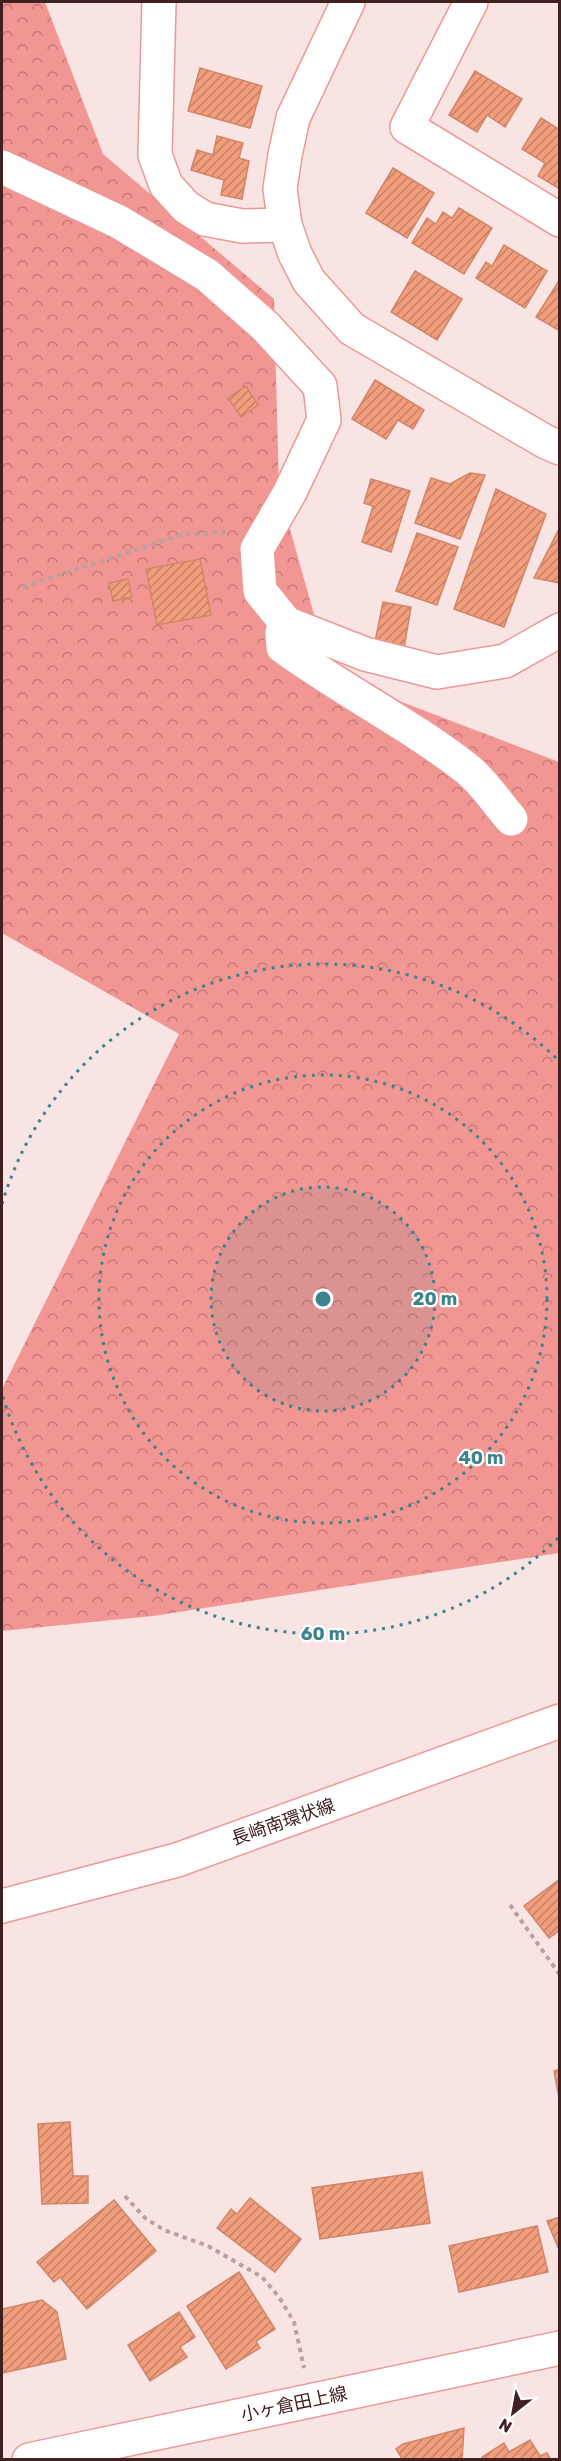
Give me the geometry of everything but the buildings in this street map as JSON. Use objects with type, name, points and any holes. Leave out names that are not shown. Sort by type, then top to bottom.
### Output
[{"type":"main road","points":[[159,2],[154,155],[166,185],[186,207],[205,219],[242,226],[285,225]]},
{"type":"main road","points":[[348,2],[293,118],[280,189],[285,225],[295,254],[309,281],[352,329],[546,442],[560,447]]},
{"type":"main road","points":[[471,2],[407,127],[560,220]]},
{"type":"main road","points":[[2,167],[119,222],[207,275],[265,326],[320,386],[324,420],[290,492],[256,549],[260,591],[286,623],[365,654],[437,672],[505,661],[560,630]]},
{"type":"main road","points":[[286,623],[282,633],[283,647],[326,678],[378,707],[468,769],[511,819]]},
{"type":"main road","name":"長崎南環状線","points":[[2,1906],[177,1860],[560,1722]]},
{"type":"main road","name":"小ヶ倉田上線","points":[[29,2460],[560,2348]]},
{"type":"path","points":[[23,587],[180,535],[232,532],[256,549]]},
{"type":"path","points":[[510,1905],[560,1976]]},
{"type":"path","points":[[125,2196],[145,2218],[154,2224],[208,2246],[261,2277],[279,2297],[294,2322],[311,2400]]},
{"type":"green space","points":[[2,2],[45,2],[103,154],[274,299],[279,490],[331,675],[559,762],[559,1553],[153,1616],[2,1631],[2,1389],[179,1034],[2,933]]}]
